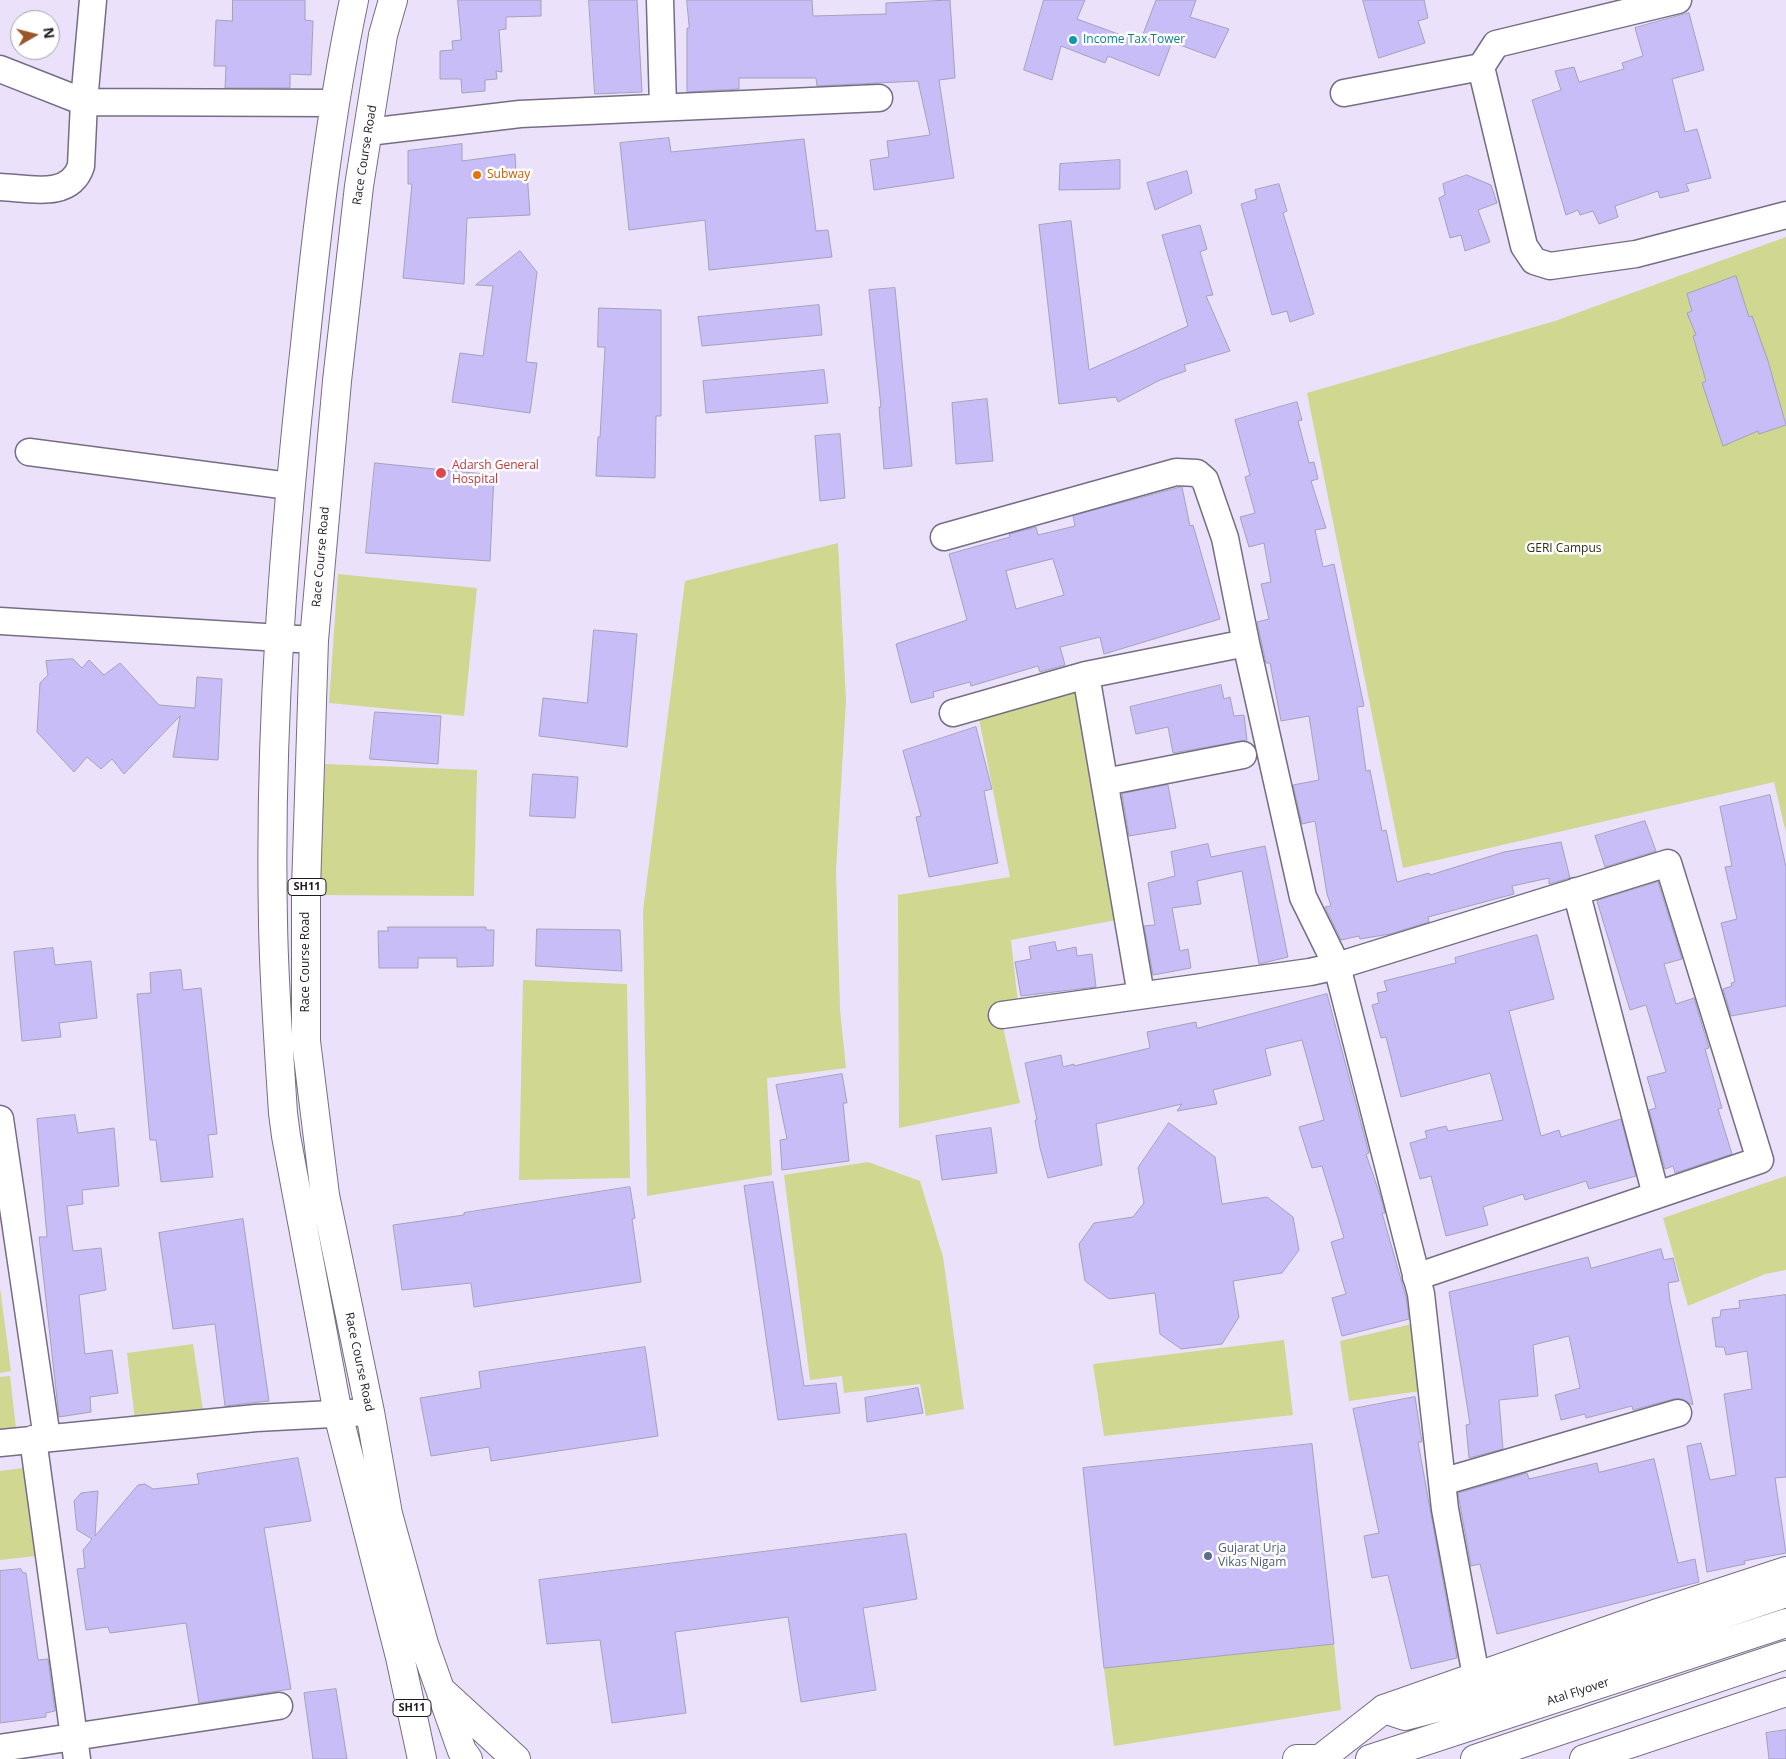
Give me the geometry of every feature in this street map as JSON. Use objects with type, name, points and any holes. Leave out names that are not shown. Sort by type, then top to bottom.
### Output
[{"type":"main road","name":"SH11","points":[[354,0],[334,103],[319,212],[290,486],[279,638],[273,781],[273,923],[283,1113],[338,1414],[400,1657],[422,1759]]},
{"type":"main road","name":"Race Course Road","points":[[394,0],[383,35],[359,186],[336,381],[314,640],[306,888],[306,1042],[325,1195],[370,1412],[388,1514],[424,1644],[462,1751],[468,1759]]},
{"type":"main road","points":[[1297,1759],[1320,1759],[1384,1709],[1476,1676],[1786,1572]]},
{"type":"main road","points":[[1384,1709],[1405,1716],[1471,1699],[1786,1593]]},
{"type":"main road","name":"Atal Flyover","points":[[1370,1759],[1786,1623]]},
{"type":"main road","points":[[1475,1759],[1786,1655]]},
{"type":"main road","points":[[1530,1759],[1786,1674]]},
{"type":"main road","points":[[441,1691],[516,1759]]},
{"type":"main road","points":[[1584,1759],[1786,1692]]},
{"type":"street","points":[[0,186],[51,190],[65,186],[78,175],[81,166],[84,102],[93,0]]},
{"type":"street","points":[[660,0],[663,107]]},
{"type":"street","points":[[1344,93],[1481,67],[1496,44],[1678,0]]},
{"type":"street","points":[[1481,67],[1524,246],[1534,261],[1550,266],[1636,254],[1786,215]]},
{"type":"street","points":[[0,69],[84,102],[334,103]]},
{"type":"street","points":[[368,132],[520,114],[879,98]]},
{"type":"street","points":[[29,452],[290,486]]},
{"type":"street","points":[[944,537],[1176,472],[1197,473],[1205,480],[1224,538],[1303,897],[1337,966],[1421,1294],[1445,1509],[1476,1676]]},
{"type":"street","points":[[0,621],[314,640]]},
{"type":"street","points":[[953,712],[1086,675],[1246,643]]},
{"type":"street","points":[[1086,675],[1141,995]]},
{"type":"street","points":[[1105,782],[1242,755]]},
{"type":"street","points":[[1002,1015],[1310,972],[1337,966],[1668,863],[1760,1160],[1416,1277]]},
{"type":"street","points":[[1576,891],[1656,1195]]},
{"type":"street","points":[[0,1119],[40,1439],[75,1748]]},
{"type":"street","points":[[0,1443],[256,1418],[370,1412]]},
{"type":"street","points":[[1442,1482],[1678,1413]]},
{"type":"street","points":[[0,1748],[75,1748],[278,1706]]},
{"type":"green space","name":"GERI Campus","points":[[1786,237],[1786,833],[1774,782],[1403,868],[1307,393],[1555,321]]},
{"type":"green space","points":[[838,543],[846,700],[836,871],[840,1010],[846,1068],[767,1078],[772,1175],[647,1196],[643,911],[685,581]]},
{"type":"green space","points":[[338,574],[477,588],[464,716],[329,703]]},
{"type":"green space","points":[[1080,686],[1121,919],[1011,940],[1018,1004],[999,1009],[1020,1103],[899,1128],[898,895],[1010,877],[978,714]]},
{"type":"green space","points":[[325,764],[477,770],[474,896],[317,895]]},
{"type":"green space","points":[[523,980],[627,984],[630,1178],[519,1180]]},
{"type":"green space","points":[[868,1162],[920,1181],[943,1257],[964,1409],[926,1416],[920,1384],[844,1393],[842,1376],[810,1380],[784,1175]]},
{"type":"green space","points":[[1786,1176],[1786,1270],[1765,1274],[1688,1306],[1663,1218]]},
{"type":"green space","points":[[0,1288],[11,1371],[0,1373]]},
{"type":"green space","points":[[1416,1323],[1421,1391],[1349,1401],[1340,1341]]},
{"type":"green space","points":[[1284,1340],[1293,1415],[1104,1436],[1093,1364]]},
{"type":"green space","points":[[193,1344],[203,1410],[135,1420],[127,1353]]},
{"type":"green space","points":[[10,1376],[17,1437],[0,1440],[0,1377]]},
{"type":"green space","points":[[23,1468],[35,1556],[0,1560],[0,1471]]},
{"type":"green space","points":[[1334,1644],[1341,1710],[1114,1746],[1104,1668]]},
{"type":"building","points":[[233,0],[305,0],[305,20],[313,21],[311,75],[290,74],[290,88],[225,88],[226,66],[214,66],[216,20],[232,21]]},
{"type":"building","points":[[458,0],[541,0],[541,16],[506,17],[506,29],[499,30],[502,72],[496,71],[497,79],[485,80],[485,91],[462,93],[461,79],[440,79],[440,51],[453,50],[452,41],[461,40]]},
{"type":"building","points":[[589,0],[637,0],[642,92],[595,94]]},
{"type":"building","points":[[687,0],[812,0],[813,16],[886,14],[886,3],[950,0],[955,78],[939,80],[954,178],[874,190],[870,160],[889,157],[887,141],[930,135],[918,81],[817,86],[816,78],[739,78],[739,89],[687,92],[687,28],[689,28]]},
{"type":"building","points":[[1044,0],[1085,0],[1077,19],[1140,42],[1156,0],[1196,0],[1190,17],[1229,29],[1215,58],[1172,42],[1159,76],[1108,56],[1105,63],[1061,46],[1052,80],[1024,70]]},
{"type":"building","points":[[1363,0],[1424,0],[1428,18],[1418,21],[1425,43],[1379,58]]},
{"type":"building","points":[[1689,13],[1704,70],[1672,79],[1685,132],[1697,129],[1711,178],[1686,184],[1689,191],[1660,198],[1658,191],[1615,206],[1618,217],[1599,224],[1593,211],[1580,215],[1578,210],[1566,215],[1532,100],[1561,90],[1555,71],[1574,67],[1579,82],[1624,69],[1622,63],[1643,56],[1635,28]]},
{"type":"building","points":[[669,138],[671,152],[804,139],[816,231],[828,230],[832,257],[709,270],[705,220],[629,230],[620,143]]},
{"type":"building","points":[[462,144],[462,161],[515,154],[516,172],[527,172],[530,215],[467,218],[464,284],[403,278],[412,184],[408,184],[408,151]]},
{"type":"building","points":[[1120,160],[1120,189],[1059,190],[1060,164]]},
{"type":"building","points":[[1187,171],[1192,193],[1155,210],[1147,183]]},
{"type":"building","points":[[1467,175],[1491,185],[1497,203],[1478,210],[1490,242],[1465,251],[1461,235],[1450,238],[1439,198],[1445,195],[1443,184]]},
{"type":"building","points":[[1279,184],[1287,211],[1283,213],[1314,314],[1290,322],[1287,311],[1272,315],[1241,204],[1257,199],[1255,190]]},
{"type":"building","points":[[1071,221],[1089,370],[1188,326],[1162,235],[1200,225],[1207,249],[1200,252],[1213,295],[1206,296],[1230,351],[1184,365],[1186,371],[1160,380],[1118,402],[1116,397],[1059,404],[1039,225]]},
{"type":"building","points":[[520,251],[537,272],[526,362],[537,363],[530,413],[452,402],[460,353],[483,356],[493,286],[476,285]]},
{"type":"building","points":[[1736,276],[1749,317],[1752,316],[1768,361],[1786,425],[1759,434],[1758,431],[1723,446],[1702,383],[1706,381],[1693,336],[1696,335],[1687,313],[1692,311],[1687,294]]},
{"type":"building","points":[[895,288],[912,466],[884,469],[879,407],[881,407],[869,290]]},
{"type":"building","points":[[819,305],[822,335],[702,346],[698,317]]},
{"type":"building","points":[[599,308],[661,310],[661,416],[656,416],[655,478],[596,476],[605,347],[598,347]]},
{"type":"building","points":[[824,370],[828,403],[706,413],[703,381]]},
{"type":"building","points":[[987,399],[993,461],[956,464],[952,403]]},
{"type":"building","points":[[1297,402],[1302,420],[1298,421],[1309,463],[1314,462],[1318,479],[1311,481],[1326,528],[1315,530],[1323,567],[1334,564],[1364,706],[1357,707],[1366,771],[1370,770],[1382,831],[1386,830],[1397,882],[1429,873],[1430,875],[1504,852],[1561,842],[1570,878],[1549,884],[1549,878],[1512,886],[1514,894],[1428,917],[1429,922],[1390,934],[1360,939],[1359,936],[1341,940],[1325,907],[1331,906],[1327,894],[1315,821],[1302,824],[1293,785],[1319,780],[1309,716],[1281,721],[1270,663],[1266,663],[1257,622],[1269,619],[1261,584],[1271,582],[1264,543],[1249,547],[1240,517],[1255,513],[1245,477],[1250,475],[1235,420]]},
{"type":"building","points":[[840,434],[845,498],[820,501],[815,436]]},
{"type":"building","points":[[375,463],[494,475],[490,561],[366,553]]},
{"type":"building","points":[[1182,487],[1190,526],[1193,525],[1220,619],[1104,654],[1100,637],[1060,647],[1065,665],[1040,672],[1038,666],[971,686],[970,682],[933,692],[934,697],[911,703],[896,644],[967,620],[949,554],[1010,537],[1009,534],[1036,527],[1038,535],[1075,526],[1073,516]],"holes":[[[1053,559],[1064,595],[1016,609],[1006,571]]]},
{"type":"building","points":[[594,630],[637,634],[627,747],[539,736],[543,698],[587,703]]},
{"type":"building","points":[[73,659],[82,668],[89,660],[104,675],[120,663],[159,705],[195,708],[197,677],[222,679],[218,760],[173,757],[180,716],[124,774],[112,759],[101,769],[87,757],[74,772],[37,732],[40,683],[48,675],[46,661]]},
{"type":"building","points":[[1221,685],[1224,699],[1230,697],[1234,716],[1244,715],[1247,740],[1173,753],[1168,727],[1136,734],[1130,707]]},
{"type":"building","points":[[375,712],[441,716],[438,764],[370,759]]},
{"type":"building","points":[[976,727],[992,789],[984,791],[998,863],[929,877],[916,817],[921,816],[903,751]]},
{"type":"building","points":[[533,774],[578,777],[575,818],[530,816]]},
{"type":"building","points":[[1168,785],[1176,828],[1129,836],[1122,794]]},
{"type":"building","points":[[1770,795],[1786,867],[1786,1006],[1731,1016],[1723,989],[1732,986],[1731,983],[1735,982],[1721,923],[1737,919],[1725,867],[1732,866],[1720,807]]},
{"type":"building","points":[[1645,821],[1656,851],[1605,867],[1595,836]]},
{"type":"building","points":[[1208,844],[1211,857],[1265,846],[1288,957],[1259,964],[1242,871],[1197,881],[1201,904],[1172,908],[1180,951],[1188,949],[1191,968],[1153,975],[1144,926],[1155,925],[1148,883],[1175,876],[1171,852]]},
{"type":"building","points":[[1658,882],[1682,959],[1664,964],[1676,1004],[1694,998],[1709,1048],[1705,1049],[1722,1108],[1718,1109],[1732,1154],[1675,1173],[1673,1166],[1665,1169],[1649,1110],[1656,1108],[1647,1077],[1666,1072],[1646,1005],[1630,1010],[1597,901]]},
{"type":"building","points":[[388,927],[486,927],[486,930],[494,930],[493,966],[457,967],[457,958],[418,958],[418,968],[379,968],[378,931],[388,931]]},
{"type":"building","points":[[537,929],[620,930],[622,971],[536,966]]},
{"type":"building","points":[[1537,935],[1554,999],[1509,1011],[1541,1136],[1559,1130],[1561,1137],[1621,1119],[1636,1176],[1589,1189],[1586,1181],[1525,1200],[1523,1194],[1483,1207],[1488,1225],[1446,1236],[1431,1176],[1420,1179],[1410,1143],[1427,1138],[1425,1131],[1446,1126],[1448,1131],[1503,1120],[1490,1073],[1401,1097],[1386,1037],[1381,1038],[1372,1005],[1379,1003],[1377,993],[1387,991],[1384,981],[1456,963],[1455,958]]},
{"type":"building","points":[[1055,942],[1057,951],[1076,947],[1077,956],[1092,954],[1096,987],[1021,996],[1015,962],[1031,959],[1029,947]]},
{"type":"building","points":[[53,948],[55,965],[91,961],[97,1018],[59,1023],[61,1037],[22,1041],[14,952]]},
{"type":"building","points":[[181,970],[183,990],[201,988],[217,1134],[208,1135],[213,1177],[161,1182],[156,1140],[150,1140],[137,994],[151,993],[150,973]]},
{"type":"building","points":[[1327,994],[1369,1153],[1366,1154],[1385,1213],[1382,1213],[1406,1297],[1409,1319],[1342,1336],[1332,1298],[1346,1294],[1331,1242],[1344,1238],[1322,1166],[1312,1168],[1299,1127],[1324,1120],[1302,1040],[1265,1049],[1271,1075],[1213,1090],[1217,1104],[1177,1111],[1182,1104],[1096,1124],[1102,1165],[1048,1178],[1040,1148],[1035,1120],[1037,1120],[1025,1063],[1061,1055],[1063,1067],[1074,1064],[1074,1066],[1150,1048],[1147,1032],[1196,1022],[1197,1028]]},
{"type":"building","points":[[842,1074],[847,1103],[843,1103],[849,1161],[782,1170],[780,1140],[787,1139],[776,1085]]},
{"type":"building","points":[[75,1115],[78,1133],[114,1128],[119,1186],[82,1190],[83,1204],[67,1206],[73,1251],[101,1248],[106,1290],[79,1295],[85,1354],[112,1350],[118,1393],[90,1397],[91,1412],[59,1417],[39,1237],[47,1237],[37,1119]]},
{"type":"building","points":[[1169,1123],[1215,1157],[1222,1204],[1267,1197],[1293,1217],[1299,1250],[1282,1273],[1233,1281],[1239,1317],[1222,1344],[1181,1349],[1160,1334],[1155,1293],[1109,1299],[1085,1281],[1079,1244],[1094,1223],[1133,1217],[1144,1203],[1138,1168]]},
{"type":"building","points":[[991,1128],[997,1173],[942,1180],[936,1136]]},
{"type":"building","points":[[773,1182],[804,1386],[836,1383],[840,1413],[778,1420],[744,1186]]},
{"type":"building","points":[[630,1187],[635,1218],[632,1219],[641,1282],[474,1307],[471,1283],[402,1290],[393,1225]]},
{"type":"building","points":[[243,1219],[269,1401],[225,1406],[215,1324],[173,1329],[159,1233]]},
{"type":"building","points":[[1661,1249],[1664,1260],[1673,1258],[1679,1281],[1668,1283],[1693,1405],[1682,1399],[1674,1399],[1633,1410],[1632,1406],[1586,1418],[1585,1414],[1561,1420],[1555,1395],[1580,1388],[1569,1336],[1533,1345],[1538,1396],[1499,1400],[1503,1449],[1469,1458],[1466,1425],[1470,1424],[1449,1292],[1588,1257],[1591,1268]]},
{"type":"building","points":[[1786,1295],[1786,1477],[1775,1478],[1786,1553],[1744,1561],[1745,1564],[1707,1572],[1687,1446],[1701,1443],[1710,1480],[1736,1475],[1724,1394],[1752,1389],[1747,1351],[1726,1355],[1724,1347],[1716,1347],[1712,1318],[1720,1317],[1721,1310],[1740,1308],[1739,1301]]},
{"type":"building","points":[[645,1347],[658,1436],[491,1461],[489,1447],[431,1456],[420,1398],[481,1388],[479,1372]]},
{"type":"building","points":[[918,1388],[923,1413],[867,1422],[865,1398]]},
{"type":"building","points":[[1415,1397],[1422,1442],[1418,1442],[1457,1658],[1411,1669],[1388,1575],[1372,1578],[1364,1536],[1379,1533],[1353,1409]]},
{"type":"building","name":"Gujarat Urja Vikas Nigam","points":[[1312,1444],[1334,1644],[1104,1668],[1083,1468]]},
{"type":"building","points":[[298,1458],[311,1521],[264,1528],[291,1689],[199,1703],[186,1623],[110,1633],[108,1627],[86,1630],[77,1569],[85,1568],[83,1550],[92,1539],[77,1530],[74,1501],[81,1493],[98,1491],[95,1536],[138,1485],[145,1484],[153,1489],[199,1484],[197,1474]]},
{"type":"building","points":[[1654,1459],[1678,1563],[1695,1559],[1699,1582],[1497,1634],[1480,1564],[1471,1566],[1458,1493],[1527,1473],[1529,1479],[1597,1463],[1599,1472]]},
{"type":"building","points":[[906,1534],[917,1599],[863,1608],[876,1690],[801,1702],[788,1617],[675,1632],[686,1713],[612,1723],[600,1640],[547,1644],[539,1580]]},
{"type":"building","points":[[21,1569],[23,1573],[26,1573],[38,1660],[48,1659],[55,1711],[46,1713],[46,1717],[0,1723],[0,1571]]},
{"type":"building","points":[[336,1689],[347,1759],[313,1759],[304,1693]]},
{"type":"building","points":[[1786,1730],[1786,1759],[1769,1759],[1766,1733]]},
{"type":"place","name":"Income Tax Tower","points":[[1073,40]]},
{"type":"place","name":"Subway","points":[[477,175]]},
{"type":"place","name":"Adarsh General Hospital","points":[[441,473]]},
{"type":"place","name":"Gujarat Urja Vikas Nigam","points":[[1208,1556]]}]
